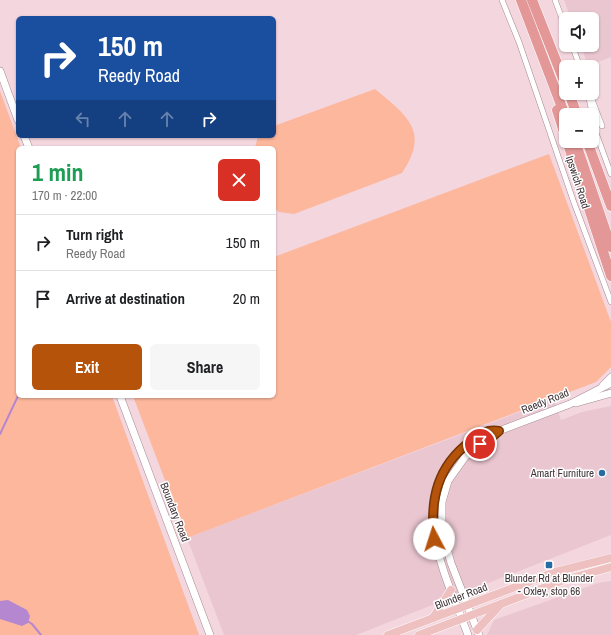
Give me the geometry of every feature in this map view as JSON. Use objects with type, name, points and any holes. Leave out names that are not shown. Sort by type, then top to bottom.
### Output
[{"type":"highway","points":[[521,0],[562,108]]},
{"type":"highway","points":[[532,0],[559,68]]},
{"type":"highway","points":[[554,85],[554,103],[559,118]]},
{"type":"highway","points":[[569,148],[611,276]]},
{"type":"highway","points":[[576,148],[611,247]]},
{"type":"highway","points":[[590,148],[611,206]]},
{"type":"main road","points":[[0,71],[16,115]]},
{"type":"main road","name":"Reedy Road","points":[[478,633],[444,538],[441,521],[442,502],[448,481],[458,464],[480,444],[499,431],[570,404],[611,383]]},
{"type":"main road","points":[[570,404],[588,401],[611,393]]},
{"type":"main road","name":"Boundary Road","points":[[121,398],[210,635]]},
{"type":"main road","name":"Reedy Road","points":[[468,635],[441,564],[434,539],[433,514],[435,492],[446,468],[457,453],[481,434],[490,430],[499,431]]},
{"type":"main road","name":"Blunder Road","points":[[388,635],[561,570],[611,558]]},
{"type":"main road","name":"Blunder Road","points":[[419,635],[574,577],[611,567]]},
{"type":"main road","points":[[432,619],[451,590]]},
{"type":"main road","points":[[478,633],[501,604]]},
{"type":"street","name":"Ipswich Road","points":[[502,0],[519,42],[573,200],[611,302]]},
{"type":"street","points":[[555,0],[560,12]]},
{"type":"street","points":[[590,100],[596,133],[611,174]]},
{"type":"street","points":[[592,100],[602,126]]},
{"type":"street","name":"Reedy Road","points":[[599,389],[611,376]]},
{"type":"shaded area","points":[[564,0],[611,0],[611,57],[599,62],[599,60],[586,60],[583,52],[599,52],[599,12],[568,12]]},
{"type":"shaded area","points":[[375,89],[405,116],[411,125],[414,135],[414,146],[410,158],[402,173],[294,214],[279,212],[276,210],[276,146],[256,146],[258,138],[276,138],[276,125]]},
{"type":"shaded area","points":[[0,91],[16,138],[20,146],[16,146],[16,398],[113,398],[199,635],[0,635]]},
{"type":"shaded area","points":[[549,154],[611,322],[611,367],[596,382],[187,538],[134,398],[276,398],[276,256]]},
{"type":"shaded area","points":[[554,399],[561,420],[582,412],[611,406],[611,535],[356,635],[224,635],[187,538]]},
{"type":"shaded area","points":[[611,581],[611,635],[487,635],[494,620],[598,583]]},
{"type":"shaded area","points":[[8,600],[27,610],[30,616],[28,623],[22,626],[0,619],[0,601]]},
{"type":"waterway","points":[[0,434],[17,398]]},
{"type":"waterway","points":[[26,620],[32,624],[41,635]]},
{"type":"place","name":"Amart Furniture","points":[[602,473]]},
{"type":"place","name":"Blunder Rd at Blunder - Oxley, stop 66","points":[[549,565]]},
{"type":"route","points":[[434,539],[433,501],[438,483],[450,461],[466,444],[481,434],[490,430],[499,431],[480,444]]}]
